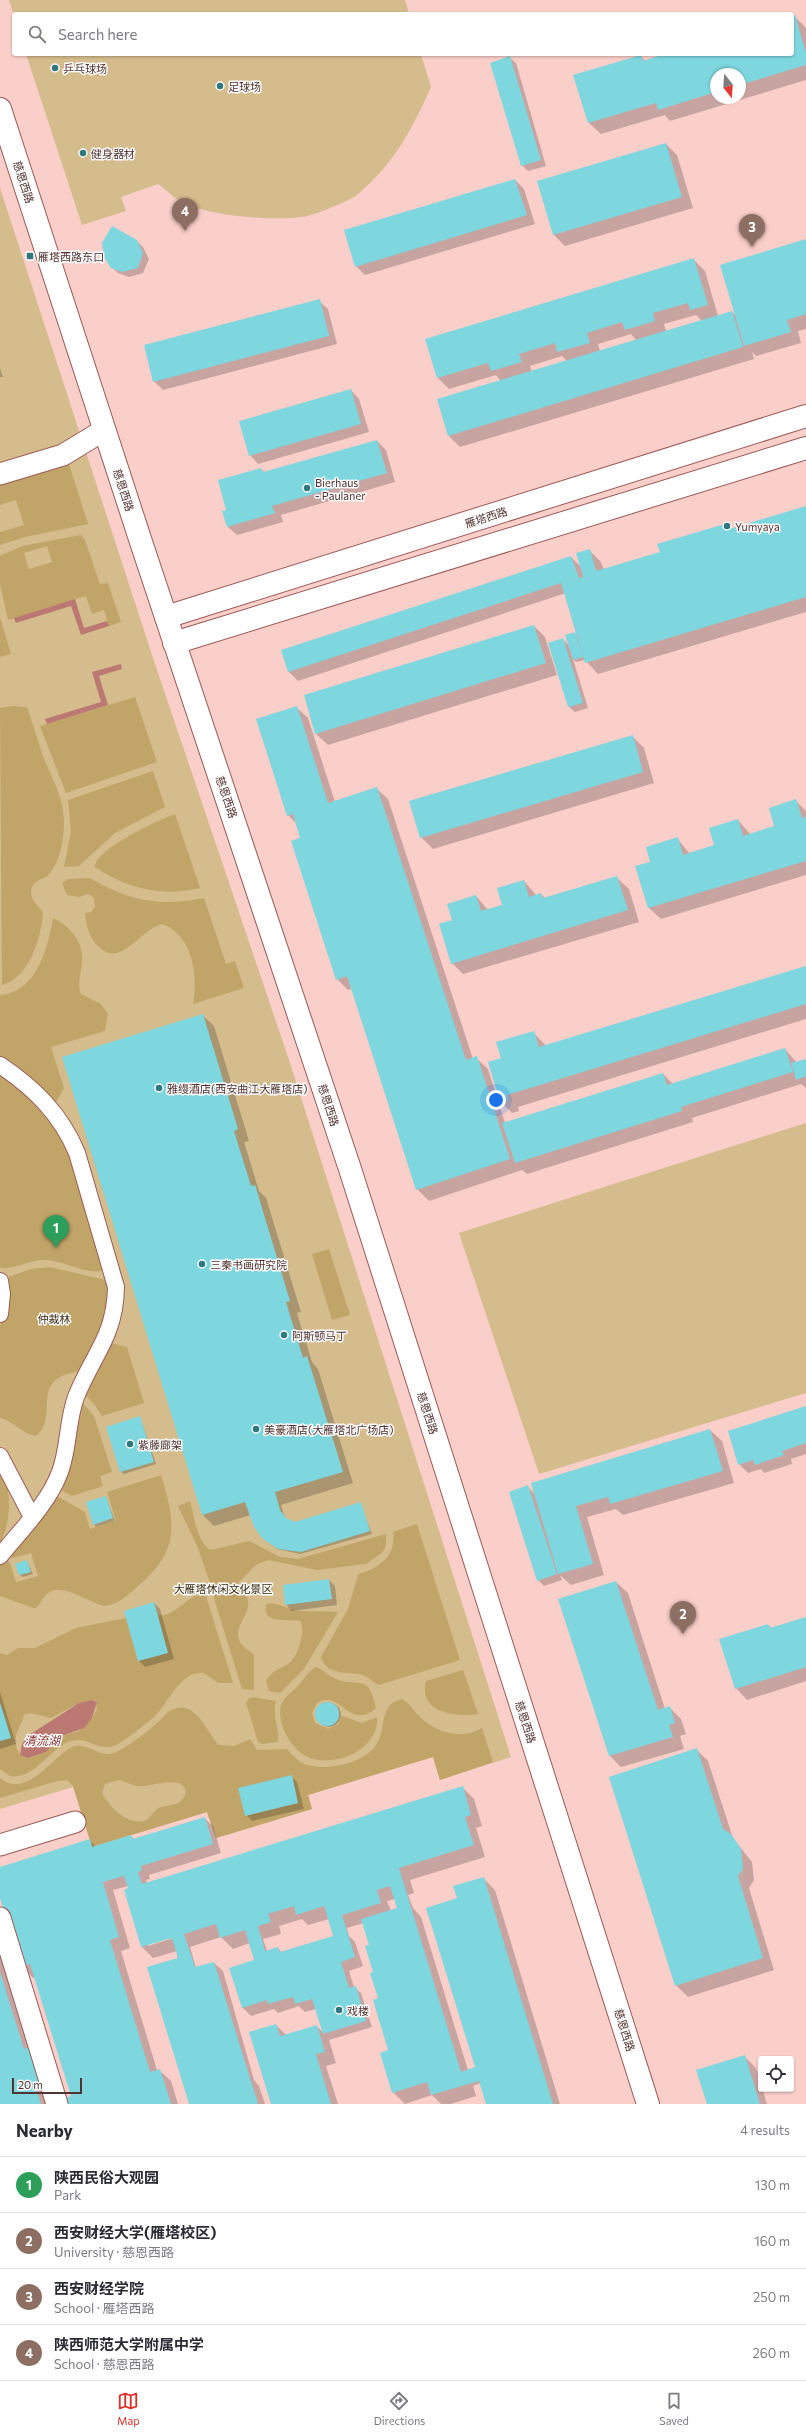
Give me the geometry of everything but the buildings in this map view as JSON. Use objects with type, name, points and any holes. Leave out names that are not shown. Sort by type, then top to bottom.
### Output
[{"type":"main road","name":"慈恩西路","points":[[0,109],[174,643],[348,1162],[648,2104]]},
{"type":"main road","name":"雁塔西路","points":[[166,617],[806,416]]},
{"type":"main road","points":[[174,643],[806,448]]},
{"type":"street","points":[[0,474],[63,455],[104,430]]},
{"type":"street","points":[[0,1065],[19,1078],[47,1104],[70,1136],[77,1153],[113,1269],[116,1287],[112,1325],[76,1397],[60,1472],[46,1498],[0,1556]]},
{"type":"street","points":[[0,1281],[2,1294],[0,1314]]},
{"type":"street","points":[[0,1456],[32,1517]]},
{"type":"street","points":[[0,1845],[75,1822]]},
{"type":"street","points":[[0,1918],[57,2104]]},
{"type":"green space","points":[[9,0],[405,0],[408,12],[13,12]]},
{"type":"green space","points":[[27,56],[422,56],[431,87],[417,117],[401,145],[382,171],[371,183],[354,197],[331,208],[302,217],[257,218],[222,214],[191,206],[177,199],[158,184],[121,197],[126,211],[82,225]]},
{"type":"green space","name":"大雁塔休闲文化景区","points":[[0,188],[153,658],[291,1066],[511,1757],[440,1780],[433,1757],[308,1795],[312,1809],[216,1838],[207,1812],[92,1847],[73,1787],[0,1809]]},
{"type":"green space","points":[[69,464],[88,524],[25,537],[0,545],[0,532],[24,525],[16,500],[0,505],[0,485]]},
{"type":"green space","points":[[81,535],[85,540],[100,584],[108,583],[121,622],[109,626],[104,610],[92,614],[86,596],[8,620],[0,584],[0,556],[22,546]],"holes":[[[47,546],[52,562],[29,569],[24,553]]]},
{"type":"green space","points":[[0,617],[11,654],[0,657]]},
{"type":"green space","points":[[135,697],[157,762],[66,793],[40,726]]},
{"type":"green space","points":[[12,706],[27,707],[44,759],[60,797],[64,814],[64,829],[61,850],[53,869],[47,876],[36,882],[32,888],[32,899],[43,913],[40,934],[32,956],[20,974],[11,981],[2,985],[0,708]]},
{"type":"green space","points":[[153,771],[165,807],[115,833],[79,866],[64,867],[71,832],[68,800]]},
{"type":"green space","points":[[175,814],[200,888],[172,892],[145,889],[120,881],[95,867],[98,860],[105,852],[116,844],[156,822]]},
{"type":"green space","points":[[90,878],[118,892],[145,900],[173,902],[204,898],[226,964],[235,961],[244,988],[193,1004],[195,981],[194,969],[187,947],[181,937],[172,929],[162,924],[154,927],[123,950],[115,953],[107,952],[99,947],[90,936],[85,918],[85,913],[91,912],[95,907],[94,898],[88,894],[79,897],[67,895],[62,883],[68,879]]},
{"type":"green space","points":[[53,918],[69,929],[80,944],[82,962],[79,985],[81,994],[101,1004],[108,1014],[105,1031],[51,1047],[64,1088],[55,1104],[0,1057],[0,995],[12,992],[23,986],[31,978],[44,955]]},
{"type":"green space","points":[[0,1072],[26,1091],[65,1139],[103,1269],[101,1271],[87,1270],[49,1260],[42,1260],[8,1268],[0,1267]]},
{"type":"green space","points":[[806,1123],[806,1393],[539,1474],[459,1233]]},
{"type":"green space","points":[[329,1249],[350,1315],[332,1320],[312,1254]]},
{"type":"green space","name":"仲裁林","points":[[49,1267],[106,1280],[110,1289],[110,1300],[108,1313],[98,1339],[81,1371],[64,1375],[54,1381],[49,1389],[46,1418],[43,1428],[36,1436],[26,1433],[10,1422],[0,1418],[0,1326],[4,1313],[6,1278],[31,1269]]},
{"type":"green space","points":[[111,1343],[127,1347],[144,1403],[102,1416],[94,1404],[84,1394]]},
{"type":"green space","points":[[81,1401],[94,1416],[112,1472],[100,1476],[103,1486],[72,1496],[59,1489]]},
{"type":"green space","points":[[0,1463],[4,1473],[8,1494],[9,1513],[0,1544]]},
{"type":"green space","points":[[161,1475],[170,1508],[171,1535],[168,1548],[152,1573],[127,1596],[114,1604],[104,1606],[68,1591],[54,1590],[46,1595],[36,1608],[33,1608],[0,1596],[0,1565],[5,1559],[10,1563],[16,1582],[38,1576],[31,1553],[13,1558],[8,1555],[55,1495],[85,1512],[90,1529],[116,1521],[107,1492]]},
{"type":"green space","points":[[190,1501],[199,1535],[206,1546],[211,1550],[249,1541],[280,1557],[298,1559],[386,1534],[386,1545],[383,1552],[366,1564],[317,1570],[268,1560],[256,1565],[236,1585],[212,1589],[198,1548],[178,1506]]},
{"type":"green space","points":[[417,1524],[460,1660],[379,1685],[363,1675],[339,1672],[328,1668],[321,1657],[348,1609],[358,1575],[376,1567],[389,1555],[393,1545],[393,1532]]},
{"type":"green space","points":[[241,1590],[247,1597],[248,1603],[238,1635],[241,1644],[254,1655],[254,1690],[242,1689],[213,1595],[227,1594]]},
{"type":"green space","points":[[195,1596],[206,1596],[233,1683],[218,1683],[204,1673],[195,1674],[188,1677],[181,1683],[152,1719],[131,1735],[113,1746],[104,1747],[84,1741],[74,1740],[61,1746],[41,1764],[27,1773],[19,1776],[10,1776],[0,1769],[0,1741],[11,1738],[0,1702],[0,1653],[7,1655],[18,1648],[35,1648],[76,1628],[126,1618],[138,1661],[168,1653],[158,1615],[168,1614]],"holes":[[[95,1700],[97,1709],[92,1718],[79,1731],[62,1736],[46,1752],[28,1758],[20,1755],[16,1747],[16,1735],[25,1714],[31,1713],[51,1718],[79,1703]]]},
{"type":"green space","points":[[266,1604],[275,1604],[302,1611],[338,1612],[304,1669],[280,1693],[269,1691],[266,1681],[270,1675],[285,1666],[294,1658],[302,1637],[302,1627],[300,1621],[277,1620],[272,1618],[266,1611]]},
{"type":"green space","points":[[316,1667],[336,1679],[366,1685],[370,1690],[376,1708],[366,1714],[358,1715],[351,1713],[339,1704],[332,1701],[325,1700],[317,1703],[312,1713],[315,1723],[328,1729],[338,1725],[342,1716],[362,1723],[377,1717],[376,1728],[371,1738],[364,1746],[355,1753],[333,1760],[321,1760],[303,1755],[297,1750],[287,1736],[281,1720],[280,1712],[282,1702],[310,1671]]},
{"type":"green space","points":[[463,1670],[478,1714],[459,1715],[440,1711],[428,1700],[425,1691],[426,1681]]},
{"type":"green space","points":[[253,1697],[276,1701],[275,1712],[278,1735],[277,1742],[263,1744],[258,1742],[246,1703],[249,1698]]},
{"type":"green space","points":[[402,1699],[404,1700],[431,1726],[448,1733],[465,1734],[482,1728],[493,1762],[440,1780],[433,1757],[308,1795],[312,1809],[216,1838],[207,1812],[92,1847],[73,1786],[67,1780],[57,1781],[0,1798],[0,1778],[10,1783],[19,1784],[29,1780],[64,1752],[76,1746],[85,1747],[107,1754],[121,1750],[149,1730],[168,1712],[177,1708],[185,1708],[192,1711],[204,1724],[219,1745],[234,1746],[250,1739],[257,1750],[287,1749],[300,1762],[308,1765],[318,1767],[339,1766],[359,1759],[374,1748],[381,1734],[386,1712],[394,1702]],"holes":[[[292,1776],[298,1803],[245,1816]],[[119,1780],[140,1786],[172,1782],[178,1783],[185,1789],[185,1795],[179,1803],[158,1808],[147,1820],[134,1821],[121,1815],[115,1810],[105,1799],[102,1793],[105,1784]]]},
{"type":"water","points":[[75,599],[84,628],[107,621],[109,626],[81,635],[71,606],[16,623],[14,618]]},
{"type":"water","points":[[121,664],[122,669],[99,676],[108,705],[47,724],[45,719],[101,702],[92,672]]},
{"type":"water","name":"清流湖","points":[[92,1700],[97,1702],[92,1718],[84,1728],[62,1736],[46,1752],[28,1758],[20,1755],[22,1744],[29,1735],[79,1703]]},
{"type":"place","name":"乒乓球场","points":[[55,68]]},
{"type":"place","name":"足球场","points":[[220,86]]},
{"type":"place","name":"健身器材","points":[[83,153]]},
{"type":"place","name":"陕西师范大学附属中学","points":[[185,231]]},
{"type":"place","name":"西安财经学院","points":[[752,247]]},
{"type":"place","name":"雁塔西路东口","points":[[30,256]]},
{"type":"place","name":"Bierhaus - Paulaner","points":[[307,488]]},
{"type":"place","name":"Yumyaya","points":[[727,526]]},
{"type":"place","name":"雅缦酒店(西安曲江大雁塔店)","points":[[159,1088]]},
{"type":"place","name":"陕西民俗大观园","points":[[56,1248]]},
{"type":"place","name":"三秦书画研究院","points":[[202,1264]]},
{"type":"place","name":"阿斯顿马丁","points":[[284,1335]]},
{"type":"place","name":"美豪酒店(大雁塔北广场店)","points":[[256,1429]]},
{"type":"place","name":"紫藤廊架","points":[[130,1444]]},
{"type":"place","name":"西安财经大学(雁塔校区)","points":[[683,1634]]},
{"type":"place","name":"戏楼","points":[[339,2010]]}]
